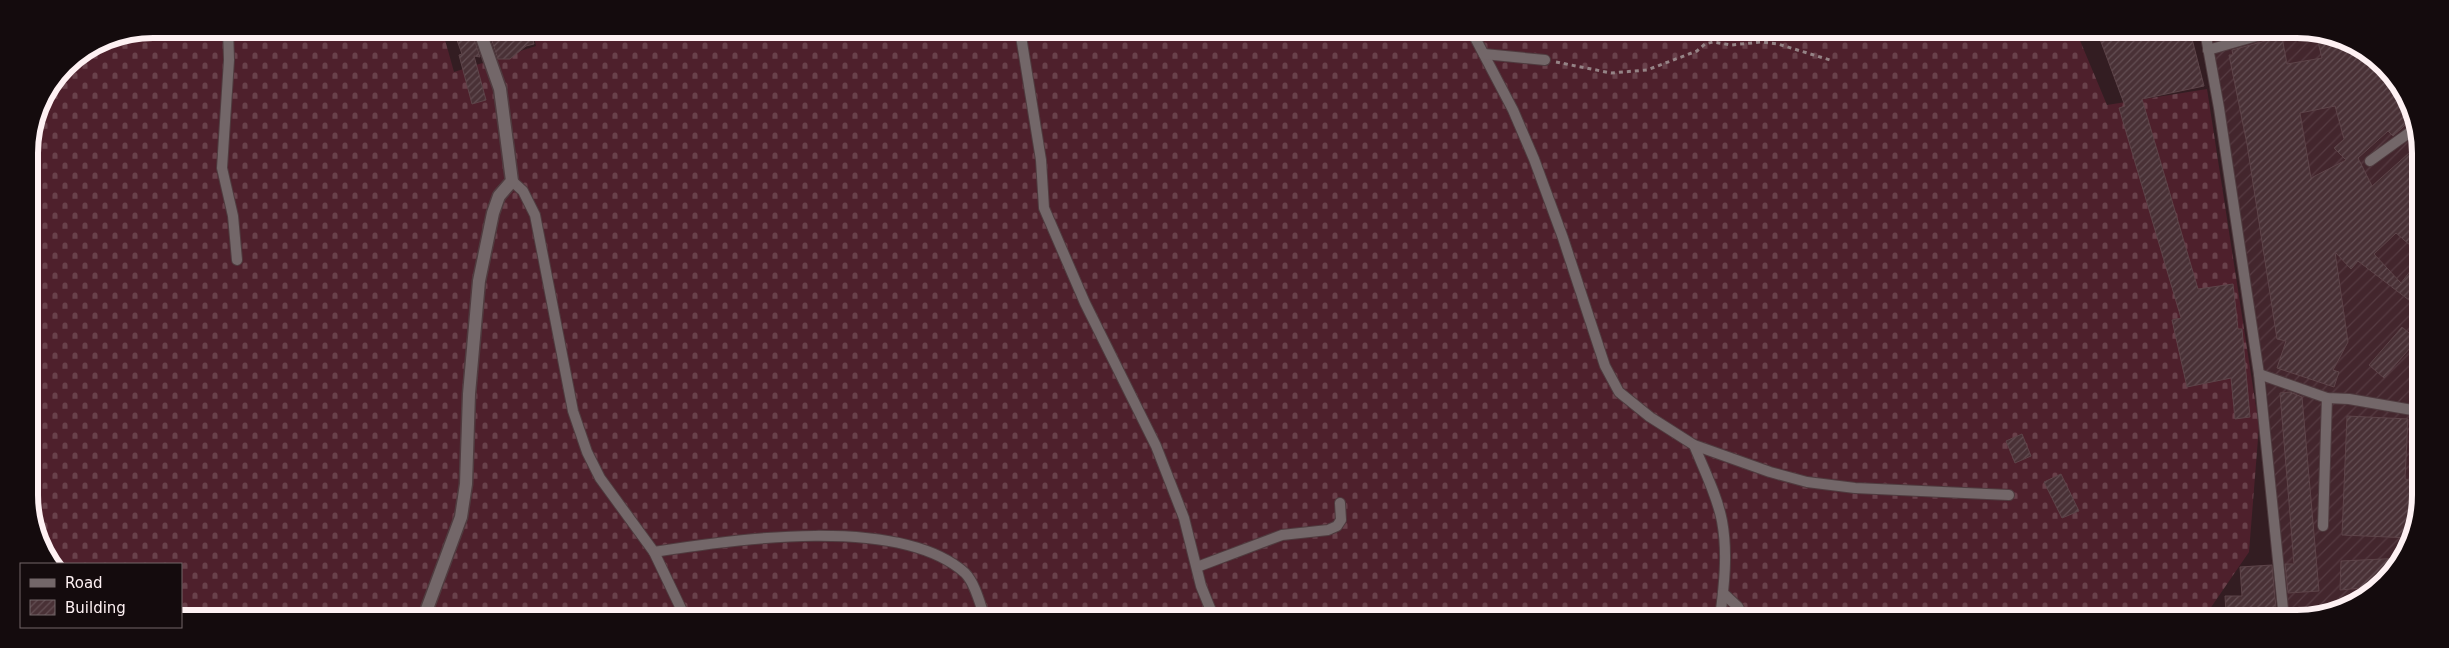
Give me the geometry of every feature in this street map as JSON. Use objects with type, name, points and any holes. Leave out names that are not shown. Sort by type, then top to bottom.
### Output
[{"type":"street","points":[[427,610],[461,517],[466,484],[469,394],[479,282],[493,213],[499,196],[512,181],[500,89],[482,38]]},
{"type":"lane","points":[[228,38],[229,60],[222,168],[233,216],[237,260]]},
{"type":"lane","points":[[1021,38],[1042,160],[1044,208],[1084,303],[1156,446],[1184,518],[1211,610]]},
{"type":"lane","points":[[1475,38],[1513,110],[1534,159],[1563,238],[1604,366],[1619,392],[1650,417],[1694,445],[1770,472],[1807,482],[1855,488],[2009,495]]},
{"type":"lane","points":[[2205,38],[2219,108],[2259,374],[2284,610]]},
{"type":"lane","points":[[2208,50],[2250,38]]},
{"type":"lane","points":[[1484,54],[1546,60]]},
{"type":"lane","points":[[2370,161],[2410,132]]},
{"type":"lane","points":[[512,181],[523,190],[535,215],[573,411],[588,452],[600,478],[654,552],[682,610]]},
{"type":"lane","points":[[2259,374],[2327,398],[2358,400],[2412,411]]},
{"type":"lane","points":[[2323,526],[2327,398]]},
{"type":"lane","points":[[1694,445],[1716,499],[1722,522],[1724,593],[1721,610]]},
{"type":"lane","points":[[1197,567],[1282,536],[1328,530],[1337,526],[1341,520],[1340,503]]},
{"type":"lane","points":[[654,552],[768,536],[837,537],[895,542],[940,557],[964,573],[970,580],[982,610]]},
{"type":"lane","points":[[1724,593],[1740,610]]},
{"type":"path","points":[[1546,60],[1611,73],[1622,73],[1647,70],[1697,51],[1704,44],[1713,42],[1731,45],[1761,42],[1778,44],[1830,60]]},
{"type":"shaded area","points":[[2210,38],[2304,38],[2319,40],[2348,49],[2367,61],[2388,82],[2400,101],[2411,137],[2411,511],[2400,547],[2388,566],[2361,591],[2348,599],[2327,607],[2286,610],[2266,381]]},
{"type":"green space","points":[[145,38],[445,38],[454,72],[536,46],[534,38],[2079,38],[2107,105],[2207,89],[2259,426],[2249,552],[2209,610],[182,610],[182,563],[59,563],[49,547],[44,533],[38,503],[38,145],[41,122],[57,88],[82,61],[108,46],[122,41]]},
{"type":"building","points":[[456,38],[474,38],[480,57],[474,56],[486,100],[472,104],[459,55],[462,54]]},
{"type":"building","points":[[491,38],[532,38],[534,44],[526,46],[510,59],[498,59]]},
{"type":"building","points":[[2100,38],[2192,38],[2204,86],[2142,99],[2198,289],[2233,284],[2238,329],[2242,329],[2250,417],[2235,419],[2231,378],[2187,387],[2172,320],[2181,318],[2119,108],[2125,106]]},
{"type":"building","points":[[2282,38],[2287,64],[2322,58],[2318,42],[2320,40],[2348,49],[2367,61],[2388,82],[2400,101],[2405,115],[2407,123],[2393,136],[2388,131],[2358,158],[2372,186],[2412,150],[2412,247],[2396,233],[2374,254],[2401,283],[2412,269],[2412,302],[2358,261],[2351,269],[2335,252],[2348,342],[2333,370],[2339,372],[2334,387],[2277,368],[2286,341],[2277,339],[2247,144],[2229,55],[2233,55],[2232,50]],"holes":[[[2335,106],[2344,139],[2334,148],[2346,160],[2311,178],[2300,113]]]},
{"type":"building","points":[[2402,327],[2412,336],[2412,346],[2384,378],[2369,365]]},
{"type":"building","points":[[2290,392],[2302,397],[2319,591],[2288,593],[2285,564],[2294,564],[2280,393]]},
{"type":"building","points":[[2347,416],[2408,419],[2405,479],[2412,481],[2412,496],[2411,511],[2403,538],[2342,535]]},
{"type":"building","points":[[2022,434],[2031,456],[2015,463],[2006,441]]},
{"type":"building","points":[[2061,474],[2079,511],[2062,518],[2044,482]]},
{"type":"building","points":[[2393,559],[2378,577],[2362,590],[2362,588],[2340,590],[2341,561]]},
{"type":"building","points":[[2272,565],[2276,610],[2226,610],[2225,596],[2242,596],[2240,567]]}]
